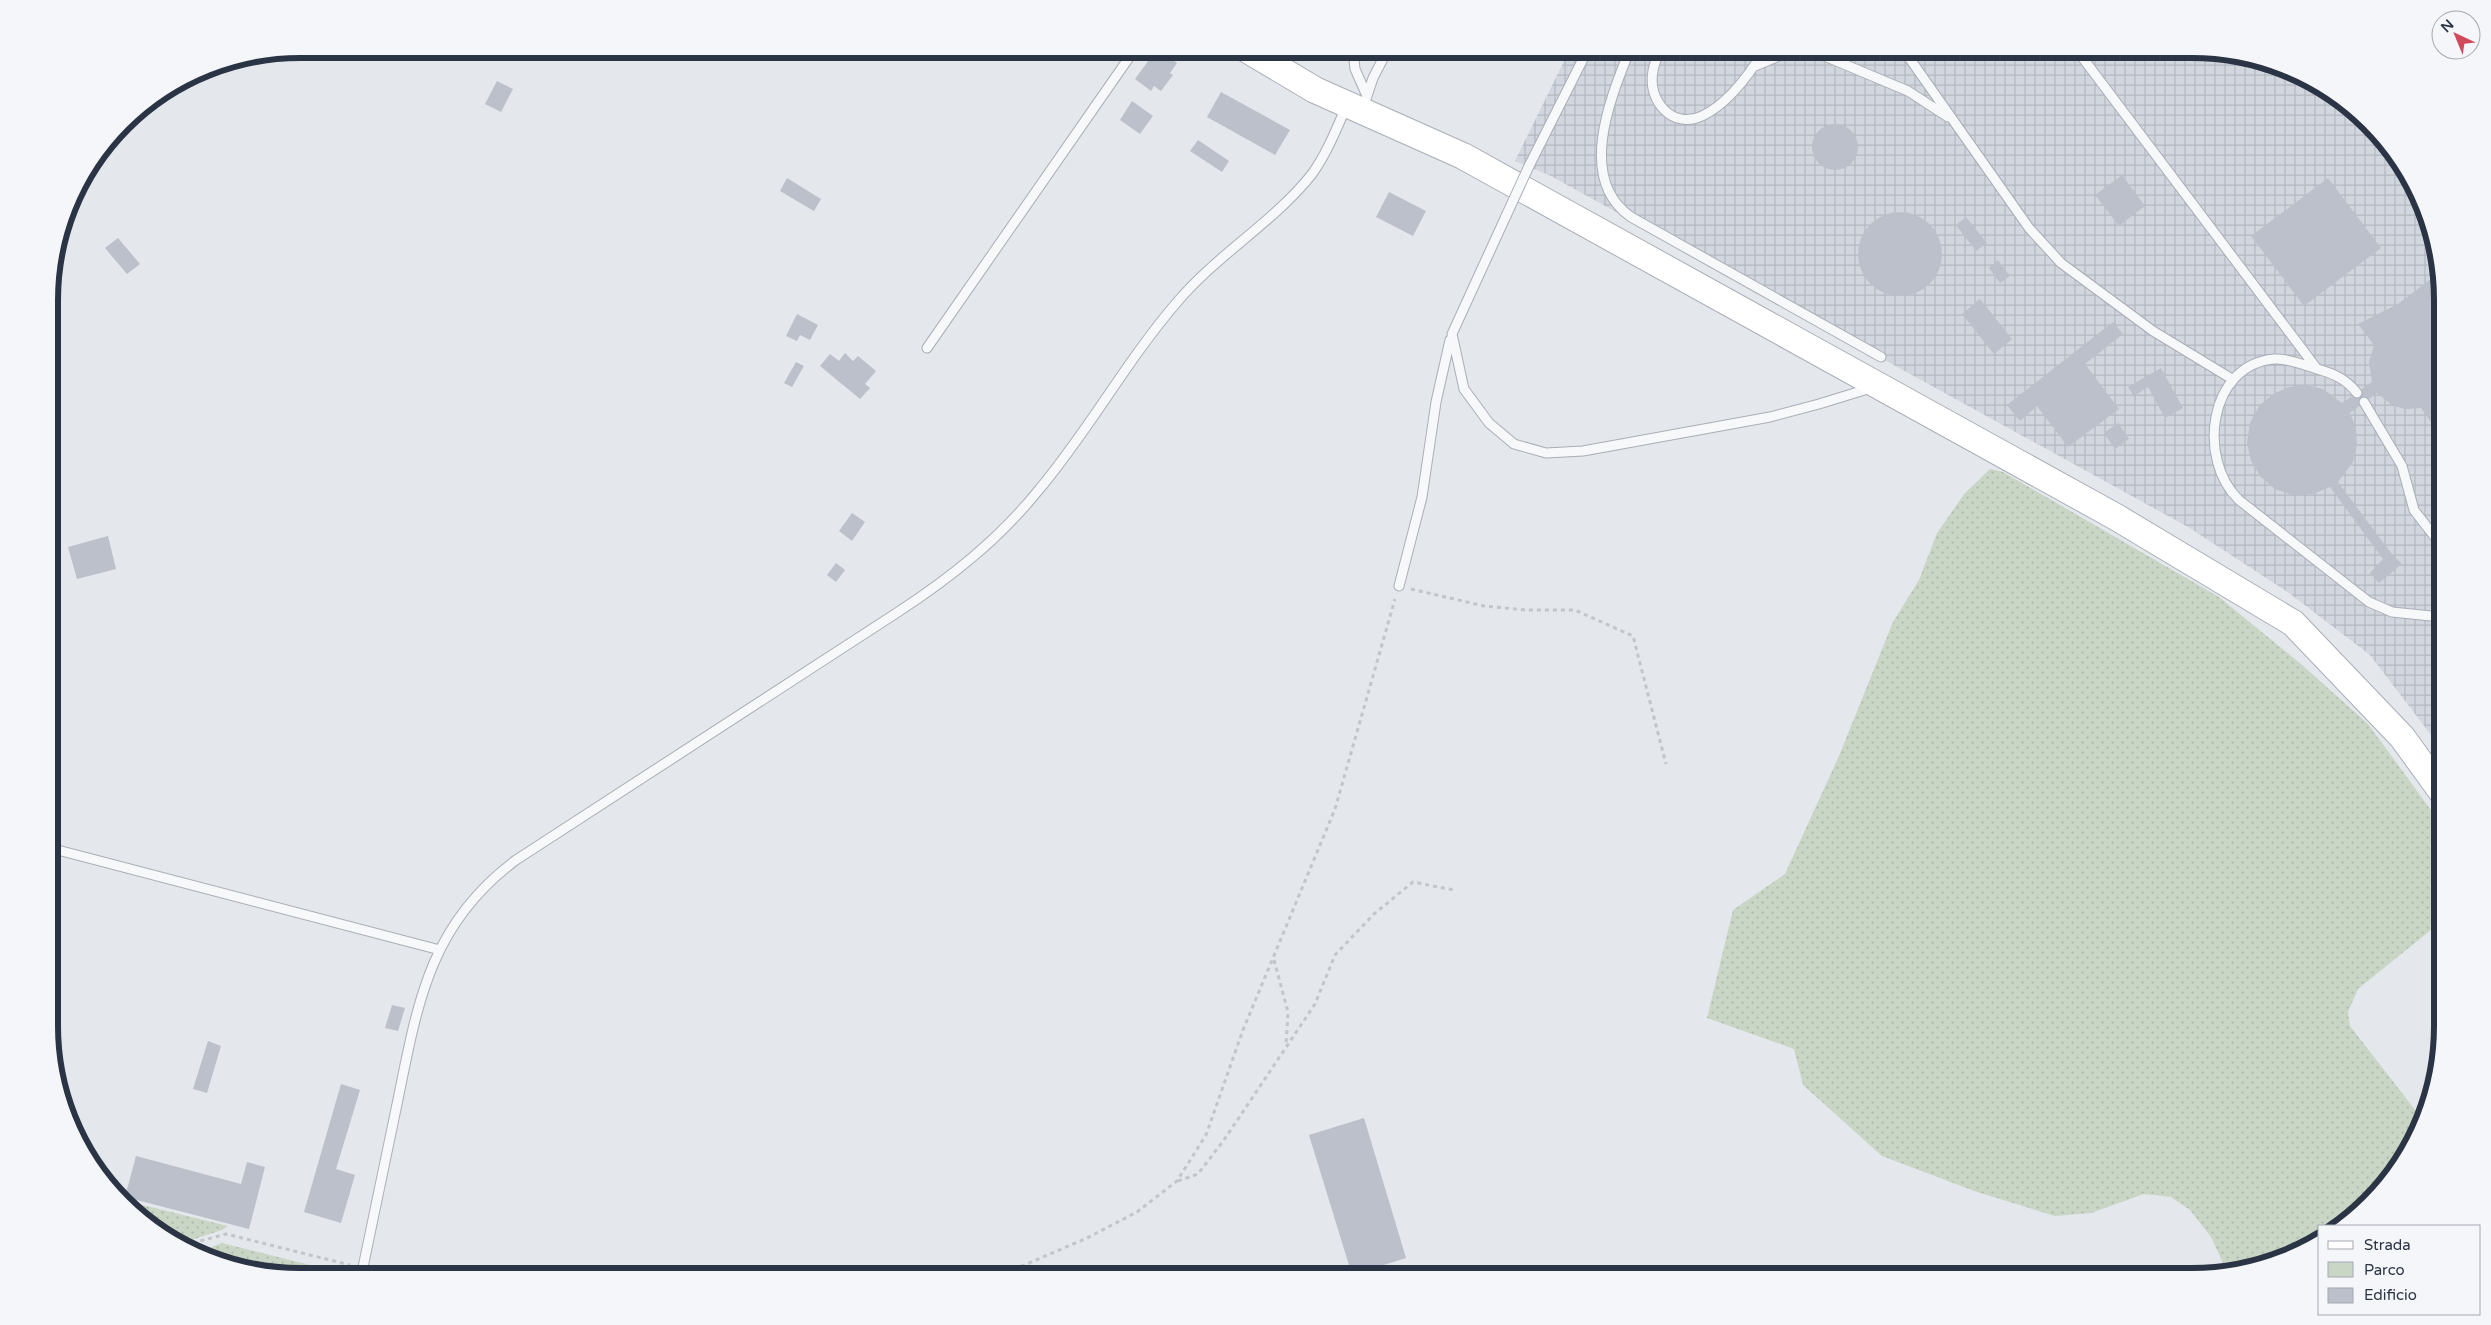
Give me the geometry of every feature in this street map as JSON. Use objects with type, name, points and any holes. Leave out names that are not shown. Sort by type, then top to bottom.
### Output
[{"type":"street","points":[[1261,58],[1302,83],[1359,104],[1463,156],[2116,516],[2293,623],[2402,737],[2433,780]]},
{"type":"lane","points":[[928,348],[1129,58]]},
{"type":"lane","points":[[1354,58],[1359,104]]},
{"type":"lane","points":[[363,1268],[415,1016],[424,985],[440,950],[466,906],[491,880],[510,865],[898,612],[953,574],[985,548],[1018,515],[1048,479],[1146,340],[1178,300],[1216,262],[1285,202],[1311,174],[1331,142],[1359,104],[1383,58]]},
{"type":"lane","points":[[1399,586],[1422,497],[1436,402],[1452,334],[1529,166],[1583,58]]},
{"type":"lane","points":[[1626,58],[1610,100],[1603,132],[1605,177],[1614,201],[1631,217],[1881,357]]},
{"type":"lane","points":[[1657,58],[1652,72],[1654,95],[1668,114],[1685,120],[1704,115],[1715,107],[1755,66],[1760,58]]},
{"type":"lane","points":[[1755,66],[1774,58]]},
{"type":"lane","points":[[1829,58],[1908,91],[1956,123]]},
{"type":"lane","points":[[1909,58],[2029,228],[2061,263],[2153,331],[2232,379]]},
{"type":"lane","points":[[2083,58],[2317,369]]},
{"type":"lane","points":[[1452,334],[1464,389],[1476,407],[1501,436],[1514,444],[1546,453],[1565,454],[1770,417],[1878,385]]},
{"type":"lane","points":[[2356,392],[2345,380],[2331,372],[2277,359],[2257,363],[2232,379],[2219,404],[2216,425],[2217,461],[2223,481],[2232,493],[2376,606],[2400,614],[2433,616]]},
{"type":"lane","points":[[2364,402],[2402,466],[2414,510],[2433,535]]},
{"type":"lane","points":[[58,850],[440,950]]},
{"type":"path","points":[[1177,1181],[1206,1134],[1243,1030],[1335,809],[1399,586],[1434,596],[1484,606],[1526,610],[1576,610],[1632,636],[1666,764]]},
{"type":"path","points":[[1018,1268],[1087,1238],[1137,1212],[1177,1181],[1198,1174],[1224,1140],[1315,1004],[1335,955],[1374,914],[1413,882],[1454,890]]},
{"type":"path","points":[[1274,959],[1288,1012],[1286,1046]]},
{"type":"path","points":[[194,1244],[226,1234],[351,1265],[356,1268]]},
{"type":"shaded area","points":[[1566,58],[2207,58],[2239,62],[2269,70],[2299,82],[2326,98],[2363,128],[2393,165],[2409,192],[2421,222],[2429,252],[2433,284],[2433,738],[2370,655],[2289,593],[2188,527],[1549,175],[1515,161]]},
{"type":"green space","points":[[1990,469],[2003,472],[2219,597],[2301,664],[2368,724],[2433,813],[2433,928],[2358,989],[2348,1012],[2350,1026],[2417,1113],[2409,1133],[2393,1160],[2363,1197],[2329,1225],[2318,1225],[2318,1232],[2299,1243],[2269,1255],[2224,1265],[2211,1237],[2190,1210],[2171,1197],[2144,1194],[2091,1213],[2055,1216],[1977,1192],[1882,1156],[1803,1085],[1794,1049],[1707,1018],[1733,910],[1785,874],[1839,756],[1893,622],[1919,580],[1937,533],[1965,493]]},
{"type":"green space","points":[[136,1203],[228,1226],[222,1230],[188,1241],[165,1227]]},
{"type":"green space","points":[[222,1243],[316,1268],[284,1267],[252,1263],[207,1249]]},
{"type":"building","points":[[1150,58],[1170,58],[1177,63],[1170,73],[1173,75],[1161,91],[1154,86],[1151,91],[1135,79]]},
{"type":"building","points":[[497,81],[513,89],[501,112],[485,104]]},
{"type":"building","points":[[1221,92],[1290,130],[1275,155],[1207,117]]},
{"type":"building","points":[[1132,101],[1153,116],[1140,134],[1120,120]]},
{"type":"building","points":[[1830,124],[1840,124],[1854,134],[1858,147],[1854,160],[1848,166],[1840,170],[1830,170],[1816,160],[1812,152],[1812,142],[1822,128]]},
{"type":"building","points":[[1198,140],[1229,161],[1222,172],[1190,151]]},
{"type":"building","points":[[2122,175],[2145,206],[2119,226],[2095,195]]},
{"type":"building","points":[[787,178],[821,199],[814,211],[780,191]]},
{"type":"building","points":[[2328,178],[2381,248],[2304,306],[2251,236]]},
{"type":"building","points":[[1389,192],[1426,211],[1413,236],[1376,217]]},
{"type":"building","points":[[1900,212],[1916,215],[1930,224],[1939,238],[1942,254],[1939,270],[1930,284],[1916,293],[1900,296],[1884,293],[1870,284],[1861,270],[1858,254],[1861,238],[1870,224],[1884,215]]},
{"type":"building","points":[[1966,217],[1987,243],[1976,251],[1956,225]]},
{"type":"building","points":[[118,238],[140,264],[127,274],[105,248]]},
{"type":"building","points":[[1998,260],[2010,276],[2000,283],[1989,268]]},
{"type":"building","points":[[2432,278],[2433,425],[2421,408],[2406,409],[2393,406],[2377,393],[2350,413],[2356,428],[2357,445],[2353,462],[2338,482],[2391,553],[2402,564],[2379,583],[2370,573],[2383,559],[2330,487],[2313,494],[2293,495],[2275,489],[2261,477],[2251,461],[2247,442],[2250,423],[2259,406],[2273,394],[2289,387],[2306,385],[2323,389],[2342,403],[2372,382],[2369,362],[2374,345],[2358,324],[2398,304]]},
{"type":"building","points":[[1980,299],[2012,339],[1994,354],[1962,314]]},
{"type":"building","points":[[797,314],[818,325],[810,340],[800,335],[797,341],[786,336]]},
{"type":"building","points":[[2113,322],[2123,334],[2085,364],[2119,409],[2068,447],[2037,406],[2020,421],[2007,405]]},
{"type":"building","points":[[845,353],[853,361],[858,356],[876,371],[865,384],[870,388],[860,399],[820,366],[830,354],[839,361]]},
{"type":"building","points":[[796,362],[804,366],[792,387],[784,383]]},
{"type":"building","points":[[2161,368],[2183,408],[2165,418],[2148,387],[2134,396],[2128,387]]},
{"type":"building","points":[[2118,423],[2129,439],[2115,449],[2104,433]]},
{"type":"building","points":[[2433,442],[2433,462],[2432,460],[2431,451]]},
{"type":"building","points":[[852,513],[865,522],[852,541],[839,531]]},
{"type":"building","points":[[108,536],[116,569],[77,579],[68,547]]},
{"type":"building","points":[[836,563],[845,570],[836,582],[827,575]]},
{"type":"building","points":[[392,1005],[405,1008],[398,1031],[385,1028]]},
{"type":"building","points":[[208,1041],[221,1046],[207,1093],[193,1089]]},
{"type":"building","points":[[341,1084],[360,1090],[336,1169],[355,1175],[341,1223],[304,1212]]},
{"type":"building","points":[[1364,1118],[1406,1258],[1374,1268],[1350,1268],[1309,1135]]},
{"type":"building","points":[[136,1156],[241,1184],[247,1162],[265,1167],[249,1229],[129,1198],[126,1194]]}]
